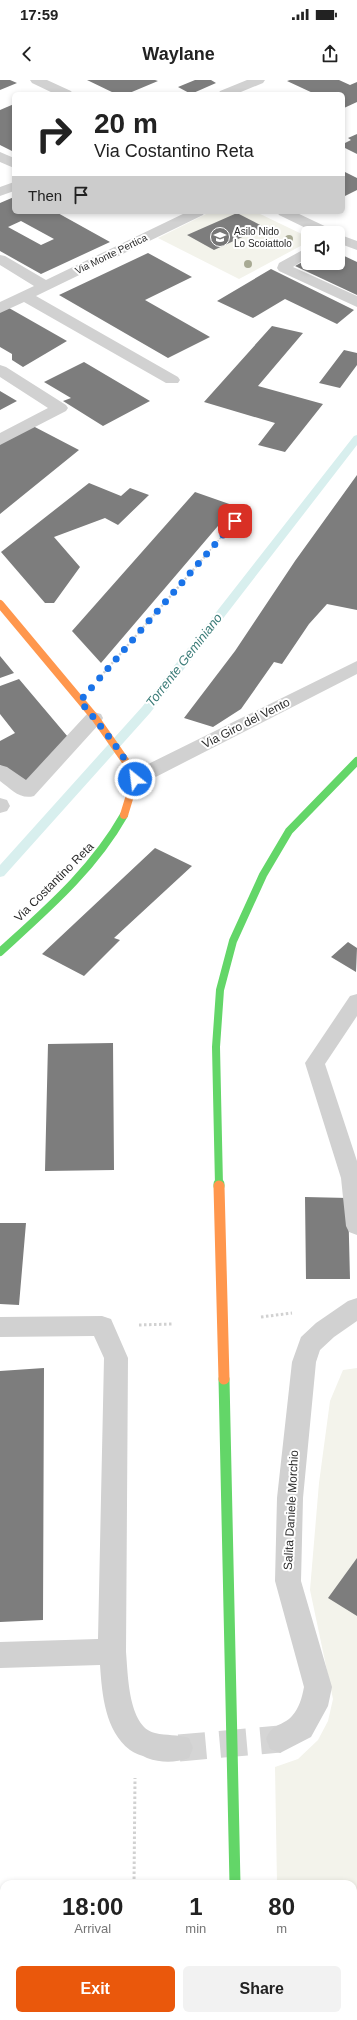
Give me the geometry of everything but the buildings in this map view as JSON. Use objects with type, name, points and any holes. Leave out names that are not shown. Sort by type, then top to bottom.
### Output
[{"type":"main road","points":[[0,604],[95,718],[133,774]]},
{"type":"main road","points":[[235,1880],[216,1047],[220,990],[233,941],[263,875],[289,831],[357,761]]},
{"type":"main road","name":"Via Costantino Reta","points":[[0,952],[67,889],[107,845],[125,815],[133,774]]},
{"type":"street","points":[[37,80],[62,92]]},
{"type":"street","points":[[232,80],[245,86]]},
{"type":"street","points":[[230,92],[258,80]]},
{"type":"street","points":[[0,156],[12,163]]},
{"type":"street","points":[[0,192],[12,187]]},
{"type":"street","name":"Via Monte Pertica","points":[[0,308],[194,214]]},
{"type":"street","points":[[288,214],[313,226]]},
{"type":"street","points":[[345,241],[357,246]]},
{"type":"street","points":[[301,256],[284,266],[284,268],[357,302]]},
{"type":"street","points":[[0,259],[44,286]]},
{"type":"street","points":[[25,296],[172,380]]},
{"type":"street","points":[[0,440],[60,408],[2,371]]},
{"type":"street","name":"Via Giro del Vento","points":[[133,774],[357,668]]},
{"type":"street","points":[[0,772],[27,791],[95,718]]},
{"type":"street","name":"Salita Daniele Morchio","points":[[280,1739],[301,1727],[314,1706],[318,1688],[288,1581],[290,1498],[304,1362],[310,1344],[325,1330],[357,1308]]},
{"type":"street","points":[[0,1327],[102,1326],[116,1358],[112,1652],[117,1695],[122,1718],[135,1737],[154,1747],[180,1748]]},
{"type":"street","points":[[0,1655],[112,1652]]},
{"type":"lane","points":[[357,1001],[315,1063],[352,1178],[357,1226]]},
{"type":"path","points":[[80,701],[235,521]]},
{"type":"path","points":[[134,1880],[135,1737]]},
{"type":"shaded area","points":[[206,214],[260,214],[301,234],[301,246],[239,279],[158,238]]},
{"type":"shaded area","points":[[357,1368],[357,1880],[277,1880],[275,1767],[298,1759],[318,1740],[328,1721],[333,1699],[310,1590],[319,1483],[330,1401],[343,1370]]},
{"type":"waterway","name":"Torrente Geminiano","points":[[0,873],[146,710],[357,438]]},
{"type":"tunnel","points":[[179,1748],[280,1739]]},
{"type":"traffic: fast","points":[[219,1186],[216,1047],[220,990],[233,941],[263,875],[289,831],[357,761]]},
{"type":"traffic: fast","points":[[0,952],[52,905],[84,872],[99,854],[124,815]]},
{"type":"traffic: fast","points":[[224,1379],[235,1880]]},
{"type":"traffic: slow","points":[[0,604],[96,719],[131,769],[135,779],[124,815]]},
{"type":"traffic: slow","points":[[219,1186],[224,1379]]},
{"type":"place","name":"Asilo Nido Lo Scoiattolo","points":[[220,237]]},
{"type":"route","points":[[135,779],[131,769],[96,719],[80,701],[235,521]]}]
